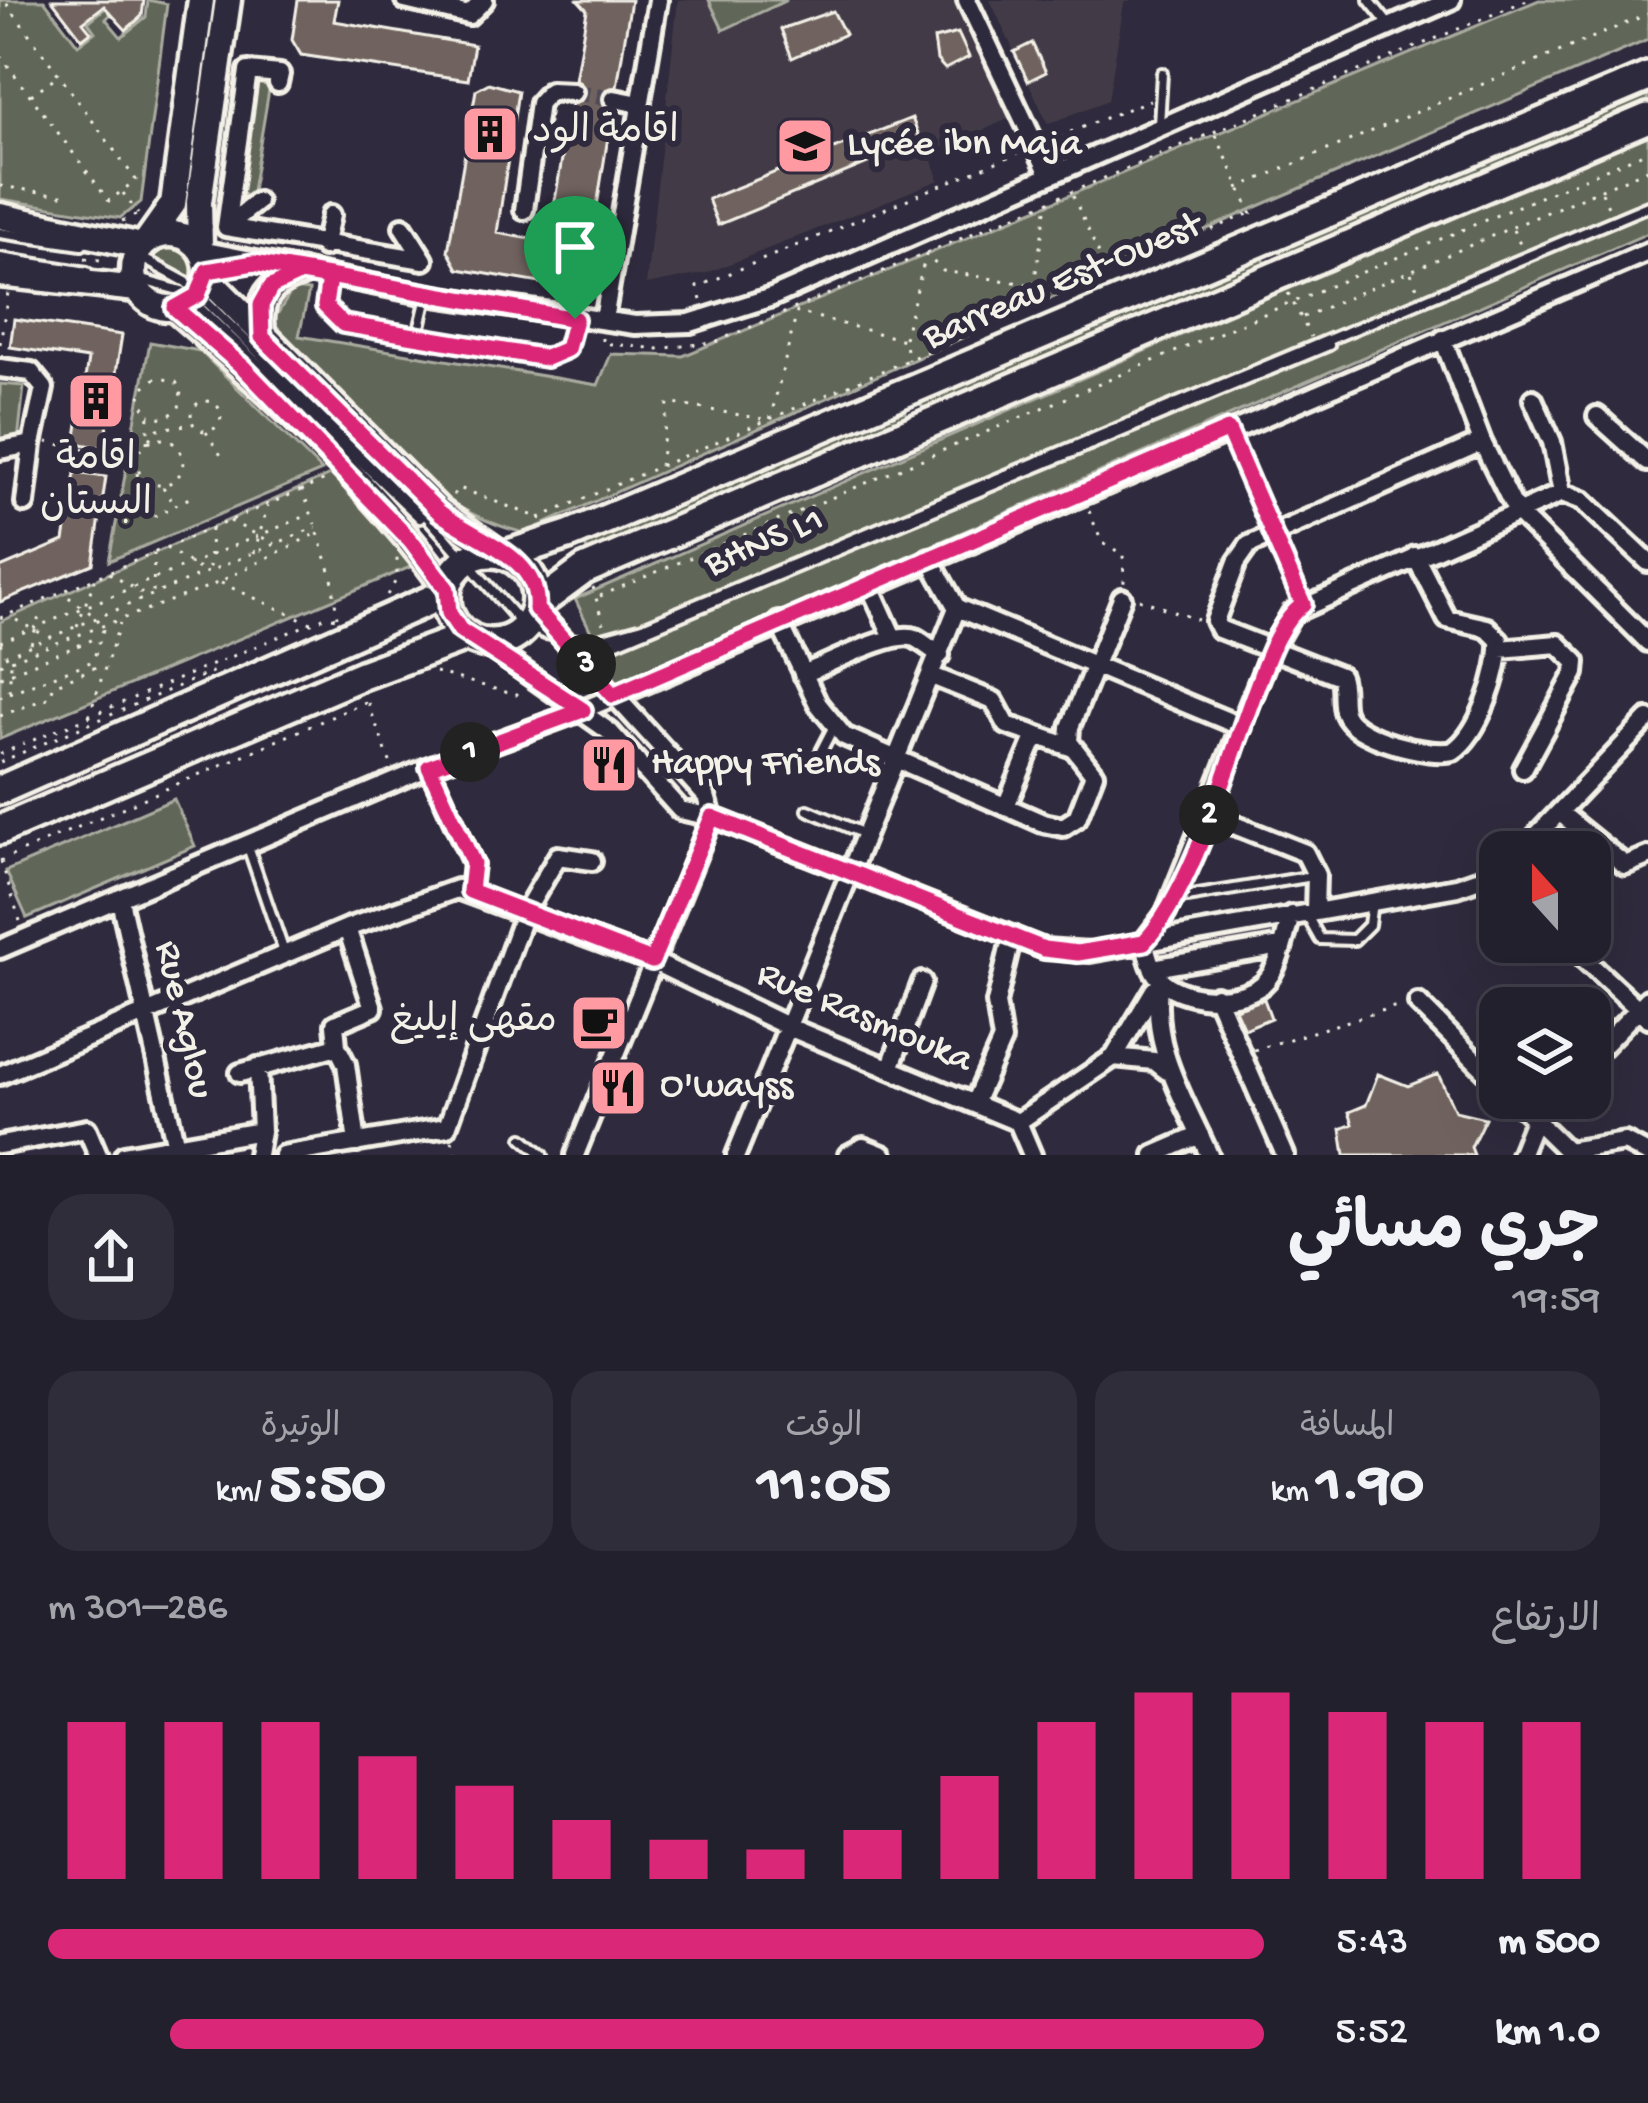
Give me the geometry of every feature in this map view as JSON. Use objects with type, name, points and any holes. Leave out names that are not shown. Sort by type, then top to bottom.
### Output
[{"type":"main road","points":[[197,278],[151,303],[139,262],[173,205],[201,0]]},
{"type":"main road","points":[[197,278],[200,202],[228,0]]},
{"type":"main road","name":"Barreau Est-Ouest","points":[[463,561],[571,534],[1648,77]]},
{"type":"main road","name":"Barreau Est-Ouest","points":[[476,639],[510,640],[584,570],[1286,288],[1648,118]]},
{"type":"main road","points":[[0,216],[139,262]]},
{"type":"main road","points":[[4,269],[139,262],[174,233],[244,368],[411,541],[447,591],[449,613],[476,639]]},
{"type":"main road","points":[[262,337],[260,315],[266,296],[279,280],[301,273]]},
{"type":"main road","points":[[197,278],[439,512],[532,578],[530,617]]},
{"type":"main road","points":[[0,790],[447,591],[463,561]]},
{"type":"main road","points":[[0,830],[398,660],[476,639]]},
{"type":"street","points":[[405,0],[469,15],[484,0]]},
{"type":"street","points":[[603,326],[658,0]]},
{"type":"street","points":[[968,0],[1049,174]]},
{"type":"street","points":[[197,278],[254,263],[603,326],[659,326],[706,319],[772,297],[1391,27],[1414,8],[1451,0]]},
{"type":"street","points":[[226,227],[248,70],[280,74],[278,83]]},
{"type":"street","points":[[524,210],[538,103],[550,91],[573,92]]},
{"type":"street","points":[[614,100],[640,104]]},
{"type":"street","points":[[226,227],[257,202]]},
{"type":"street","points":[[324,248],[331,215]]},
{"type":"street","points":[[226,227],[324,248],[424,260],[403,227]]},
{"type":"street","points":[[0,949],[429,767],[583,710],[607,688],[779,622],[1645,257]]},
{"type":"street","points":[[1443,339],[1482,442],[1516,511],[1648,642]]},
{"type":"street","points":[[0,368],[31,372],[42,380],[25,503]]},
{"type":"street","points":[[1533,399],[1552,442],[1562,493]]},
{"type":"street","points":[[1597,416],[1648,462]]},
{"type":"street","points":[[0,450],[33,442]]},
{"type":"street","points":[[1415,556],[1447,619],[1493,631],[1500,649],[1464,743],[1434,754],[1359,729],[1346,716],[1340,676],[1217,626],[1214,617],[1242,553],[1272,534],[1482,442]]},
{"type":"street","points":[[1144,942],[1172,899],[1209,815],[1272,648],[1303,604],[1562,493],[1589,506],[1648,562]]},
{"type":"street","points":[[929,558],[957,608],[1242,727]]},
{"type":"street","points":[[868,584],[892,635]]},
{"type":"street","points":[[1072,748],[1070,727],[1124,597]]},
{"type":"street","points":[[736,1155],[957,608]]},
{"type":"street","points":[[530,617],[565,639],[706,796],[712,817],[574,1155]]},
{"type":"street","points":[[779,622],[834,726],[853,742],[1056,827],[1070,824],[1094,774],[1072,748],[1002,722],[994,700],[932,676]]},
{"type":"street","points":[[803,674],[847,659],[892,635],[914,638],[940,655]]},
{"type":"street","points":[[476,639],[583,710],[680,810],[712,817],[1012,936],[1067,953],[1479,880]]},
{"type":"street","points":[[1500,649],[1558,644],[1576,662],[1575,673],[1523,769]]},
{"type":"street","points":[[1541,831],[1648,719]]},
{"type":"street","points":[[1006,806],[1036,735]]},
{"type":"street","points":[[0,1075],[347,928],[443,891],[470,891],[473,863],[429,767]]},
{"type":"street","points":[[1559,812],[1625,865],[1648,856]]},
{"type":"street","points":[[1156,973],[1200,997],[1260,986],[1304,912],[1316,875],[1305,853],[1209,815]]},
{"type":"street","points":[[283,1155],[448,1127],[524,914],[558,856],[592,861]]},
{"type":"street","name":"Rue Rasmouka","points":[[470,891],[652,961],[790,1028],[1018,1122]]},
{"type":"street","name":"Rue Aglou","points":[[120,900],[177,1150]]},
{"type":"street","points":[[347,928],[373,1008],[334,1024],[346,1064],[357,1143]]},
{"type":"street","points":[[975,1101],[1002,1040],[996,1003],[1012,936]]},
{"type":"street","points":[[1144,942],[1156,973],[1157,1016],[1168,1072],[1209,1155]]},
{"type":"street","points":[[1156,973],[1281,946]]},
{"type":"street","points":[[1591,963],[1645,1008],[1611,1040]]},
{"type":"street","points":[[1031,1155],[1018,1122],[1114,1057],[1156,973]]},
{"type":"street","points":[[890,1066],[922,982]]},
{"type":"street","points":[[1216,996],[1285,1155]]},
{"type":"street","points":[[1418,1003],[1479,1064]]},
{"type":"street","points":[[257,1155],[261,1131],[249,1070],[337,1046]]},
{"type":"street","points":[[1114,1057],[1154,1061],[1168,1072]]},
{"type":"street","points":[[1520,1155],[1534,1120],[1569,1153],[1625,1142],[1648,1154]]},
{"type":"street","points":[[0,1145],[86,1129],[94,1135],[98,1155]]},
{"type":"street","points":[[124,1155],[177,1150],[261,1131]]},
{"type":"street","points":[[1154,1155],[1200,1135]]},
{"type":"street","points":[[848,1155],[863,1147],[883,1155]]},
{"type":"lane","points":[[1369,0],[1391,27]]},
{"type":"lane","points":[[1160,126],[1162,73]]},
{"type":"lane","name":"BHNS L1","points":[[565,639],[604,640],[1648,208]]},
{"type":"lane","name":"BHNS L1","points":[[565,639],[591,646],[646,633],[1648,208]]},
{"type":"lane","points":[[0,232],[197,278],[463,561],[530,617]]},
{"type":"lane","points":[[329,278],[325,306],[333,318],[418,335],[556,357],[567,349],[575,319]]},
{"type":"lane","points":[[418,335],[428,296]]},
{"type":"lane","points":[[819,755],[834,726]]},
{"type":"lane","points":[[808,810],[867,835]]},
{"type":"lane","points":[[247,843],[286,956]]},
{"type":"lane","points":[[1172,899],[1316,875]]},
{"type":"lane","points":[[1304,912],[1320,940],[1354,940],[1370,926],[1372,901]]},
{"type":"lane","points":[[523,1138],[544,1155]]},
{"type":"path","points":[[603,326],[602,343],[658,349],[715,342],[797,312],[1527,0]]},
{"type":"path","points":[[0,55],[109,201],[136,180],[2,1]]},
{"type":"path","points":[[1238,188],[1648,14]]},
{"type":"path","points":[[31,95],[58,74]]},
{"type":"path","points":[[1038,145],[1158,100]]},
{"type":"path","points":[[539,518],[1249,214],[1216,133]]},
{"type":"path","points":[[706,319],[697,287],[1025,150]]},
{"type":"path","points":[[598,597],[1286,288],[1648,152]]},
{"type":"path","points":[[1303,317],[1648,170]]},
{"type":"path","points":[[0,186],[67,196]]},
{"type":"path","points":[[1601,190],[1611,212]]},
{"type":"path","points":[[122,191],[138,215]]},
{"type":"path","points":[[1072,194],[1108,274]]},
{"type":"path","points":[[1041,303],[1033,285],[1047,203]]},
{"type":"path","points":[[1513,228],[1523,250]]},
{"type":"path","points":[[926,255],[943,271],[1033,285]]},
{"type":"path","points":[[908,360],[904,340],[926,255]]},
{"type":"path","points":[[0,344],[4,269]]},
{"type":"path","points":[[1410,272],[1420,294]]},
{"type":"path","points":[[1286,288],[1315,346]]},
{"type":"path","points":[[797,312],[904,340]]},
{"type":"path","points":[[770,420],[797,312]]},
{"type":"path","points":[[148,442],[149,416],[140,399],[141,389],[157,377],[176,382],[182,401],[192,411],[193,424]]},
{"type":"path","points":[[149,416],[173,415],[182,401]]},
{"type":"path","points":[[192,411],[208,401],[220,408],[217,427],[205,431]]},
{"type":"path","points":[[659,468],[668,403],[770,420]]},
{"type":"path","points":[[191,497],[163,515],[146,511],[136,460],[158,429],[193,424],[205,431],[224,460]]},
{"type":"path","points":[[1228,430],[1303,604]]},
{"type":"path","points":[[148,442],[170,441],[183,458],[178,477],[162,486]]},
{"type":"path","points":[[33,442],[136,460]]},
{"type":"path","points":[[137,471],[144,481],[162,486],[175,506]]},
{"type":"path","points":[[0,618],[343,472]]},
{"type":"path","points":[[439,512],[459,488],[567,525],[571,534]]},
{"type":"path","points":[[302,489],[332,577],[338,619]]},
{"type":"path","points":[[1082,493],[1102,543],[1123,554],[1124,597],[1217,626]]},
{"type":"path","points":[[254,553],[268,503]]},
{"type":"path","points":[[9,693],[11,664],[0,642],[311,514]]},
{"type":"path","points":[[228,520],[275,544]]},
{"type":"path","points":[[207,572],[211,528]]},
{"type":"path","points":[[4,656],[316,530]]},
{"type":"path","points":[[0,676],[219,582],[316,530]]},
{"type":"path","points":[[372,603],[386,596],[397,579],[395,556],[411,541]]},
{"type":"path","points":[[165,548],[207,572]]},
{"type":"path","points":[[150,596],[154,552]]},
{"type":"path","points":[[584,570],[598,597],[604,640]]},
{"type":"path","points":[[107,572],[150,596]]},
{"type":"path","points":[[77,626],[96,577]]},
{"type":"path","points":[[219,582],[312,623]]},
{"type":"path","points":[[0,697],[93,661],[102,633],[97,618],[61,592]]},
{"type":"path","points":[[30,645],[40,610]]},
{"type":"path","points":[[0,754],[312,623],[338,619]]},
{"type":"path","points":[[0,762],[338,619]]},
{"type":"path","points":[[16,620],[49,638]]},
{"type":"path","points":[[89,716],[120,621]]},
{"type":"path","points":[[0,664],[102,633]]},
{"type":"path","points":[[0,716],[50,697],[54,685],[103,664]]},
{"type":"path","points":[[421,675],[435,672],[516,694],[545,670],[586,692],[607,688]]},
{"type":"path","points":[[363,682],[397,781]]},
{"type":"path","points":[[26,939],[0,860],[368,701]]},
{"type":"path","points":[[1241,1054],[1418,1003]]},
{"type":"shaded area","name":"Lycée ibn Maja","points":[[678,0],[953,0],[1010,118],[931,154],[939,180],[707,273],[646,285]]},
{"type":"shaded area","points":[[990,0],[1131,0],[1124,3],[1108,100],[1048,124]]},
{"type":"green space","points":[[0,0],[44,0],[78,45],[95,32],[88,22],[115,0],[118,7],[106,19],[121,37],[146,17],[148,0],[167,4],[141,202],[120,218],[0,199]]},
{"type":"green space","points":[[709,0],[787,0],[723,30]]},
{"type":"green space","points":[[1539,0],[1648,0],[1648,40],[1259,206],[524,533],[485,520],[417,478],[356,422],[273,331],[273,321],[293,289],[309,291],[299,336],[598,385],[611,354],[683,356]]},
{"type":"green space","points":[[256,81],[270,84],[251,197],[237,193]]},
{"type":"green space","points":[[1648,91],[1648,105],[1283,259],[1279,248]]},
{"type":"green space","points":[[1648,132],[1648,233],[616,683],[575,599]]},
{"type":"green space","points":[[167,242],[183,245],[195,257],[195,285],[146,253]]},
{"type":"green space","points":[[1262,256],[1267,267],[925,413],[920,401]]},
{"type":"green space","points":[[150,342],[200,351],[322,471],[109,561]]},
{"type":"green space","points":[[0,384],[24,386],[18,441],[0,442]]},
{"type":"green space","points":[[904,408],[908,419],[589,554],[584,544]]},
{"type":"green space","points":[[332,474],[420,563],[0,739],[0,622]]},
{"type":"green space","points":[[174,799],[195,846],[27,918],[6,871]]},
{"type":"building","points":[[52,0],[144,0],[142,16],[126,30],[104,6],[83,22],[91,32],[82,39]]},
{"type":"building","name":"اقامة الود","points":[[298,0],[338,0],[334,21],[474,45],[468,80],[301,55],[292,40]]},
{"type":"building","name":"اقامة الود","points":[[578,0],[631,0],[617,87],[601,98],[612,112],[585,281],[575,289],[458,269],[448,251],[476,90],[489,83],[518,91],[497,233],[548,242],[571,105],[586,94],[575,80],[587,10]]},
{"type":"building","points":[[833,11],[845,34],[792,58],[781,29]]},
{"type":"building","points":[[958,33],[969,57],[945,69],[937,60],[934,39]]},
{"type":"building","points":[[1032,43],[1046,72],[1028,81],[1014,52]]},
{"type":"building","points":[[912,118],[921,141],[718,225],[708,199]]},
{"type":"building","name":"اقامة البستان","points":[[14,319],[122,335],[104,448],[75,443],[88,359],[10,347]]},
{"type":"building","name":"اقامة البستان","points":[[75,473],[106,477],[93,564],[0,602],[0,568],[64,541]]},
{"type":"building","points":[[1264,999],[1271,1018],[1244,1029],[1235,1009]]},
{"type":"building","points":[[1378,1074],[1408,1086],[1438,1074],[1455,1111],[1485,1119],[1471,1147],[1474,1155],[1345,1155],[1341,1129],[1353,1124],[1349,1112],[1366,1105]]},
{"type":"tunnel","points":[[573,92],[614,99]]},
{"type":"place","name":"اقامة الود","points":[[490,134]]},
{"type":"place","name":"Lycée ibn Maja","points":[[805,146]]},
{"type":"place","name":"اقامة البستان","points":[[96,401]]},
{"type":"place","name":"Happy Friends","points":[[609,765]]},
{"type":"place","name":"مقهى إيليغ","points":[[599,1023]]},
{"type":"place","name":"O'wayss","points":[[618,1088]]},
{"type":"route","points":[[254,263],[575,319],[567,349],[546,358],[343,324],[325,306],[329,278],[301,273],[271,287],[260,315],[262,337],[439,512],[470,536],[524,566],[537,591],[536,609],[613,695],[1228,430],[1303,604],[1282,626],[1166,914],[1144,942],[1078,953],[1044,949],[712,817],[652,961],[470,891],[473,863],[429,767],[583,710],[535,674],[460,630],[449,613],[447,589],[411,541],[244,368],[175,308],[198,295],[207,271],[254,263]]}]
